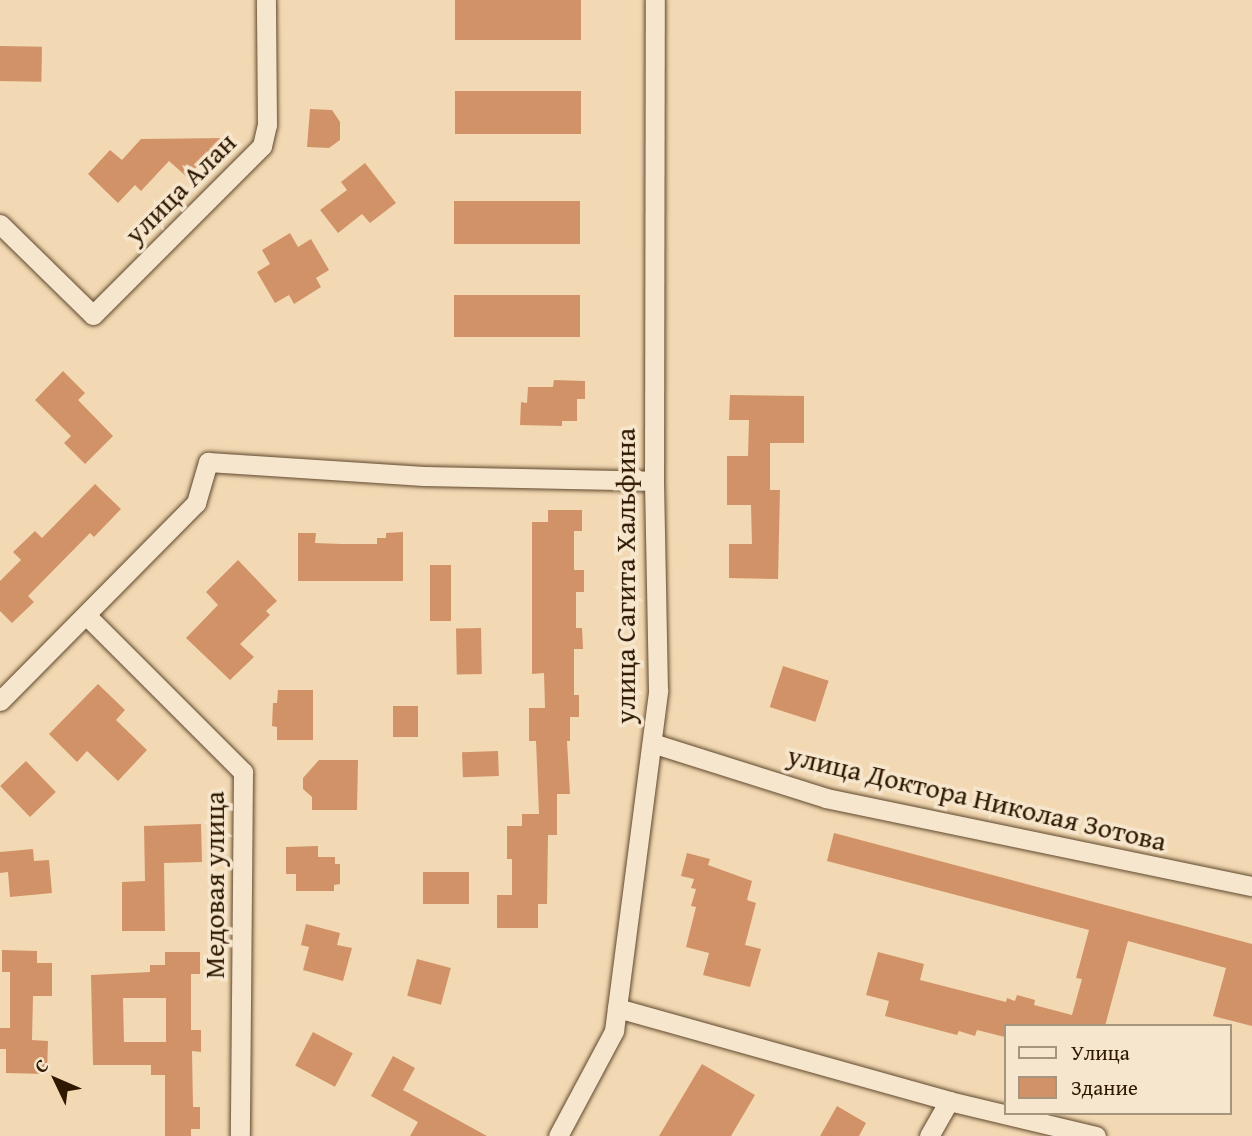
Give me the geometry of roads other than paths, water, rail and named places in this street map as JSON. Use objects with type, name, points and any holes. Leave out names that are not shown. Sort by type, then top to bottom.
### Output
[{"type":"street","name":"улица Алан","points":[[0,224],[93,315],[262,146],[267,125],[266,0]]},
{"type":"street","name":"улица Сагита Хальфина","points":[[558,1136],[614,1031],[659,690],[654,481],[655,0]]},
{"type":"street","points":[[0,701],[196,503],[208,462],[424,476],[654,481]]},
{"type":"street","name":"Медовая улица","points":[[87,616],[243,772],[240,1136]]},
{"type":"street","name":"улица Доктора Николая Зотова","points":[[652,743],[826,798],[1252,886]]},
{"type":"street","points":[[617,1008],[1004,1114]]},
{"type":"street","points":[[929,1136],[949,1101]]},
{"type":"street","points":[[1008,1115],[1096,1136]]}]
